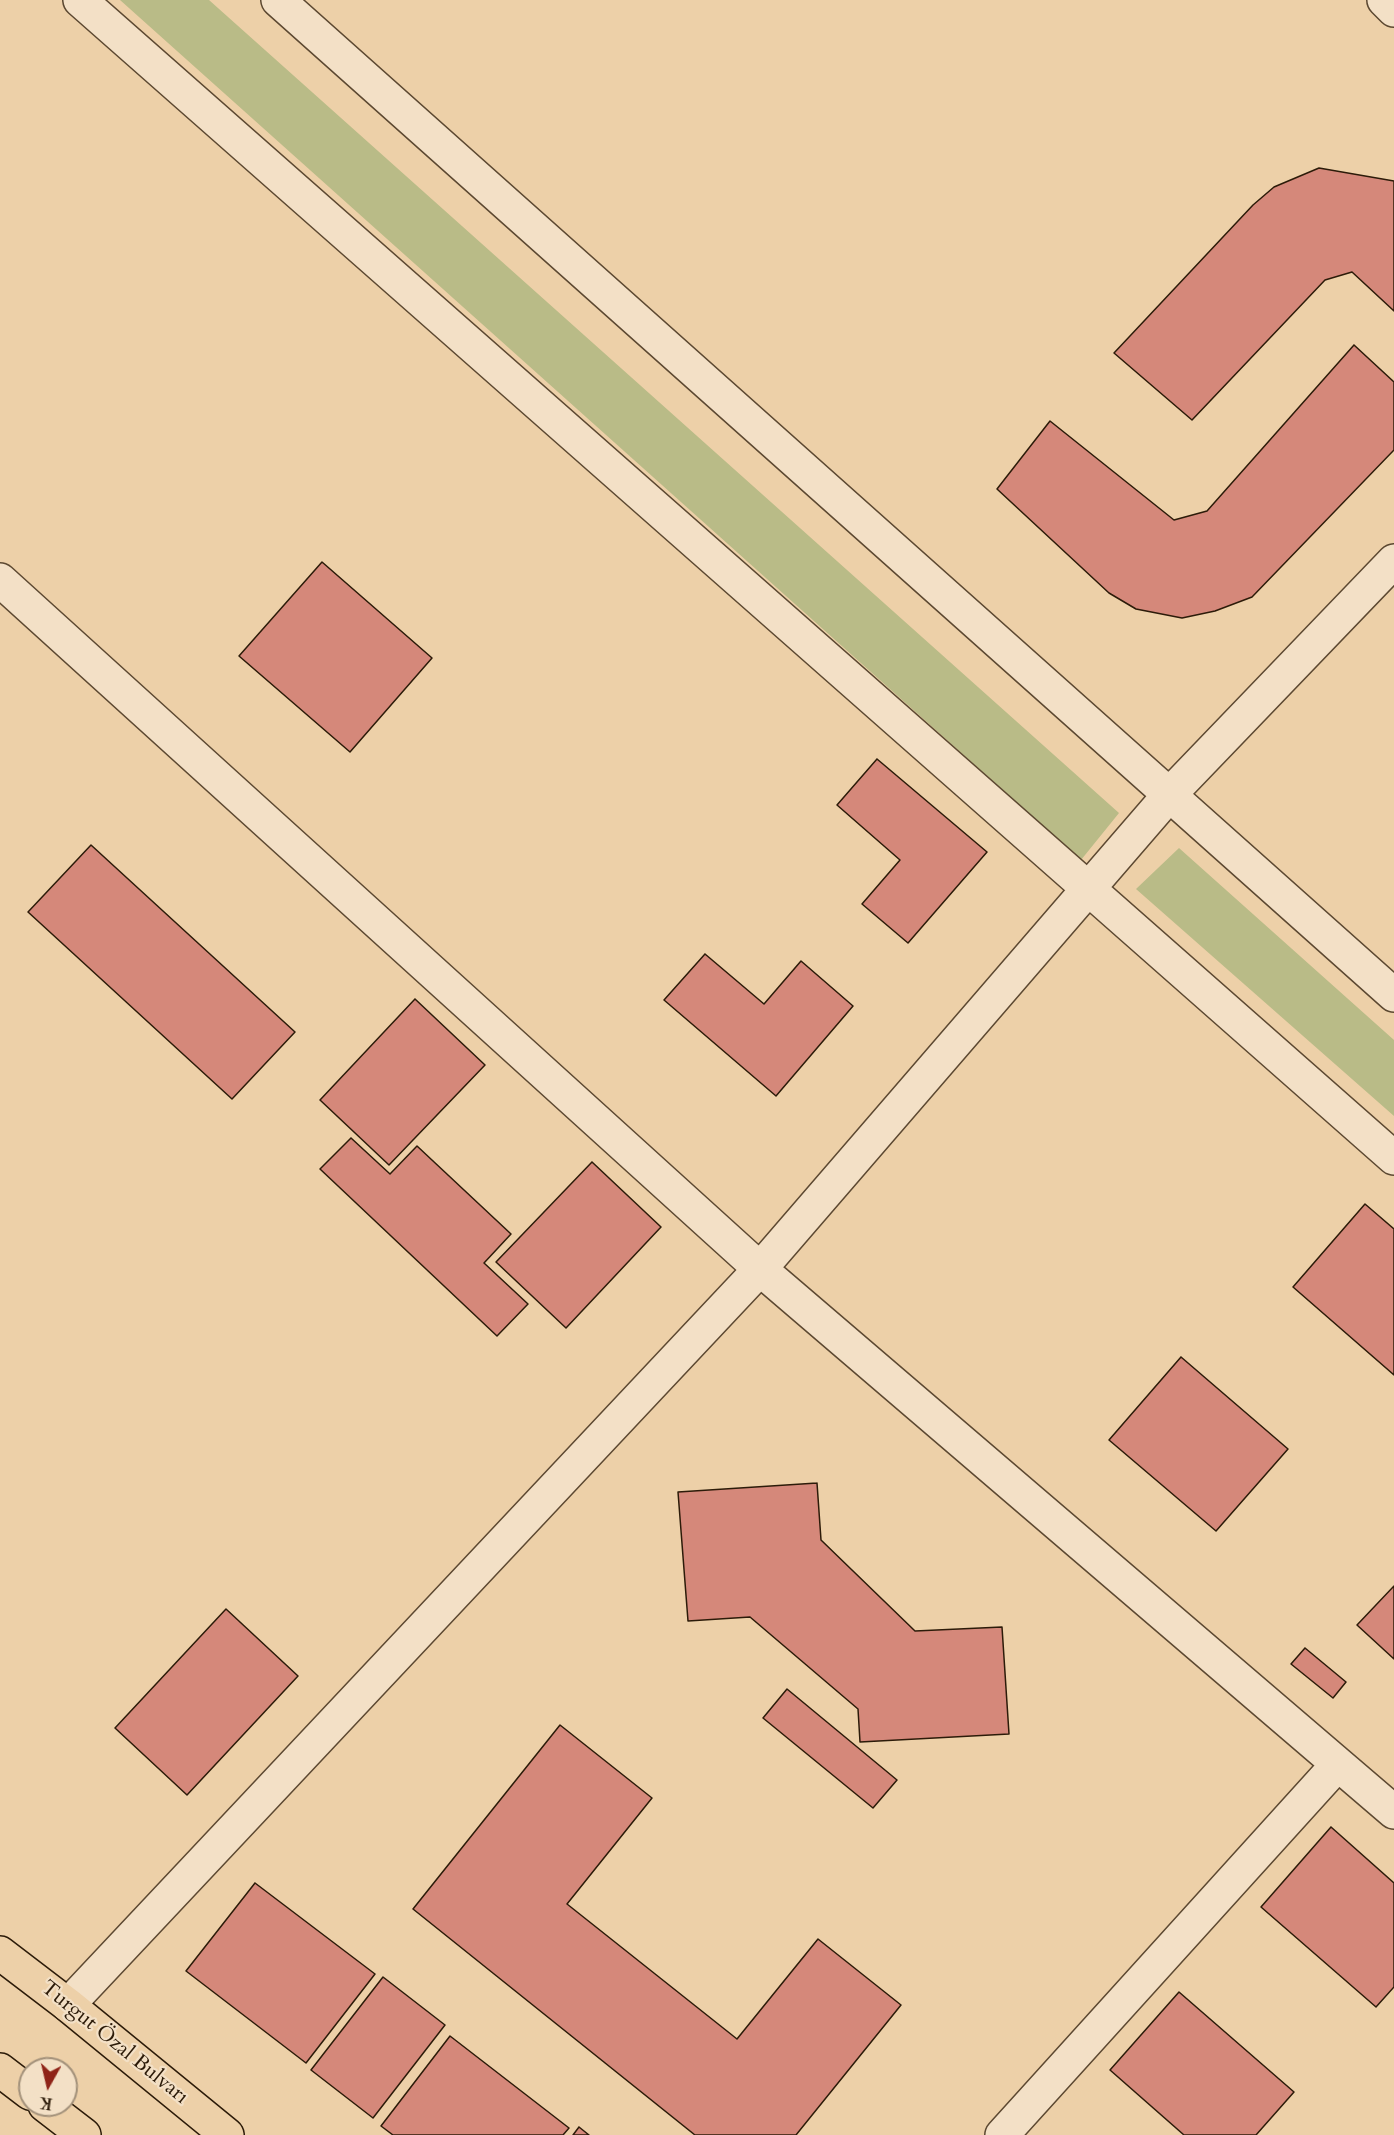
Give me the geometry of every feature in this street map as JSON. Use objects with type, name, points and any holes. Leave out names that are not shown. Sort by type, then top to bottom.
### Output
[{"type":"main road","name":"Turgut Özal Bulvarı","points":[[0,1953],[68,2005],[227,2135]]},
{"type":"main road","points":[[0,2070],[18,2084]]},
{"type":"main road","points":[[61,2117],[84,2135]]},
{"type":"street","points":[[80,0],[1394,1158]]},
{"type":"street","points":[[278,0],[1394,995]]},
{"type":"street","points":[[1384,0],[1394,10]]},
{"type":"street","points":[[68,2005],[760,1269],[1170,794],[1394,561]]},
{"type":"street","points":[[0,580],[760,1269],[1394,1812]]},
{"type":"street","points":[[1002,2135],[1338,1764]]},
{"type":"green space","points":[[120,0],[209,0],[1119,813],[1081,860]]},
{"type":"green space","points":[[1179,848],[1394,1040],[1394,1116],[1136,889]]},
{"type":"building","points":[[1319,168],[1394,181],[1394,311],[1352,272],[1325,280],[1192,420],[1114,353],[1253,205],[1274,187]]},
{"type":"building","points":[[1354,345],[1394,382],[1394,450],[1252,597],[1215,611],[1182,618],[1136,609],[1109,593],[997,489],[1050,421],[1174,520],[1207,511]]},
{"type":"building","points":[[322,562],[432,658],[350,752],[239,656]]},
{"type":"building","points":[[877,759],[987,852],[908,943],[862,904],[900,860],[837,805]]},
{"type":"building","points":[[91,845],[295,1032],[232,1099],[28,912]]},
{"type":"building","points":[[705,954],[764,1004],[801,961],[853,1006],[776,1096],[664,1000]]},
{"type":"building","points":[[415,999],[485,1065],[389,1165],[320,1100]]},
{"type":"building","points":[[351,1138],[390,1174],[417,1146],[511,1234],[484,1263],[528,1304],[497,1336],[320,1169]]},
{"type":"building","points":[[592,1162],[661,1227],[566,1328],[496,1262]]},
{"type":"building","points":[[1365,1204],[1394,1229],[1394,1375],[1293,1287]]},
{"type":"building","points":[[1181,1357],[1288,1449],[1216,1531],[1109,1440]]},
{"type":"building","points":[[817,1483],[821,1540],[915,1631],[1002,1627],[1009,1734],[860,1742],[858,1709],[750,1617],[688,1621],[678,1492]]},
{"type":"building","points":[[1394,1586],[1394,1659],[1357,1625]]},
{"type":"building","points":[[226,1609],[298,1676],[187,1795],[115,1728]]},
{"type":"building","points":[[1305,1648],[1346,1682],[1333,1698],[1291,1664]]},
{"type":"building","points":[[787,1689],[897,1780],[873,1808],[763,1718]]},
{"type":"building","points":[[560,1725],[652,1798],[567,1904],[737,2039],[818,1939],[901,2005],[796,2135],[695,2135],[413,1909]]},
{"type":"building","points":[[1331,1827],[1394,1883],[1394,1987],[1376,2007],[1261,1907]]},
{"type":"building","points":[[255,1883],[375,1974],[306,2063],[186,1971]]},
{"type":"building","points":[[383,1977],[445,2025],[373,2118],[311,2070]]},
{"type":"building","points":[[1179,1992],[1294,2092],[1256,2135],[1184,2135],[1110,2070]]},
{"type":"building","points":[[450,2036],[569,2128],[563,2135],[393,2135],[381,2126]]},
{"type":"building","points":[[579,2127],[589,2135],[573,2135]]}]
